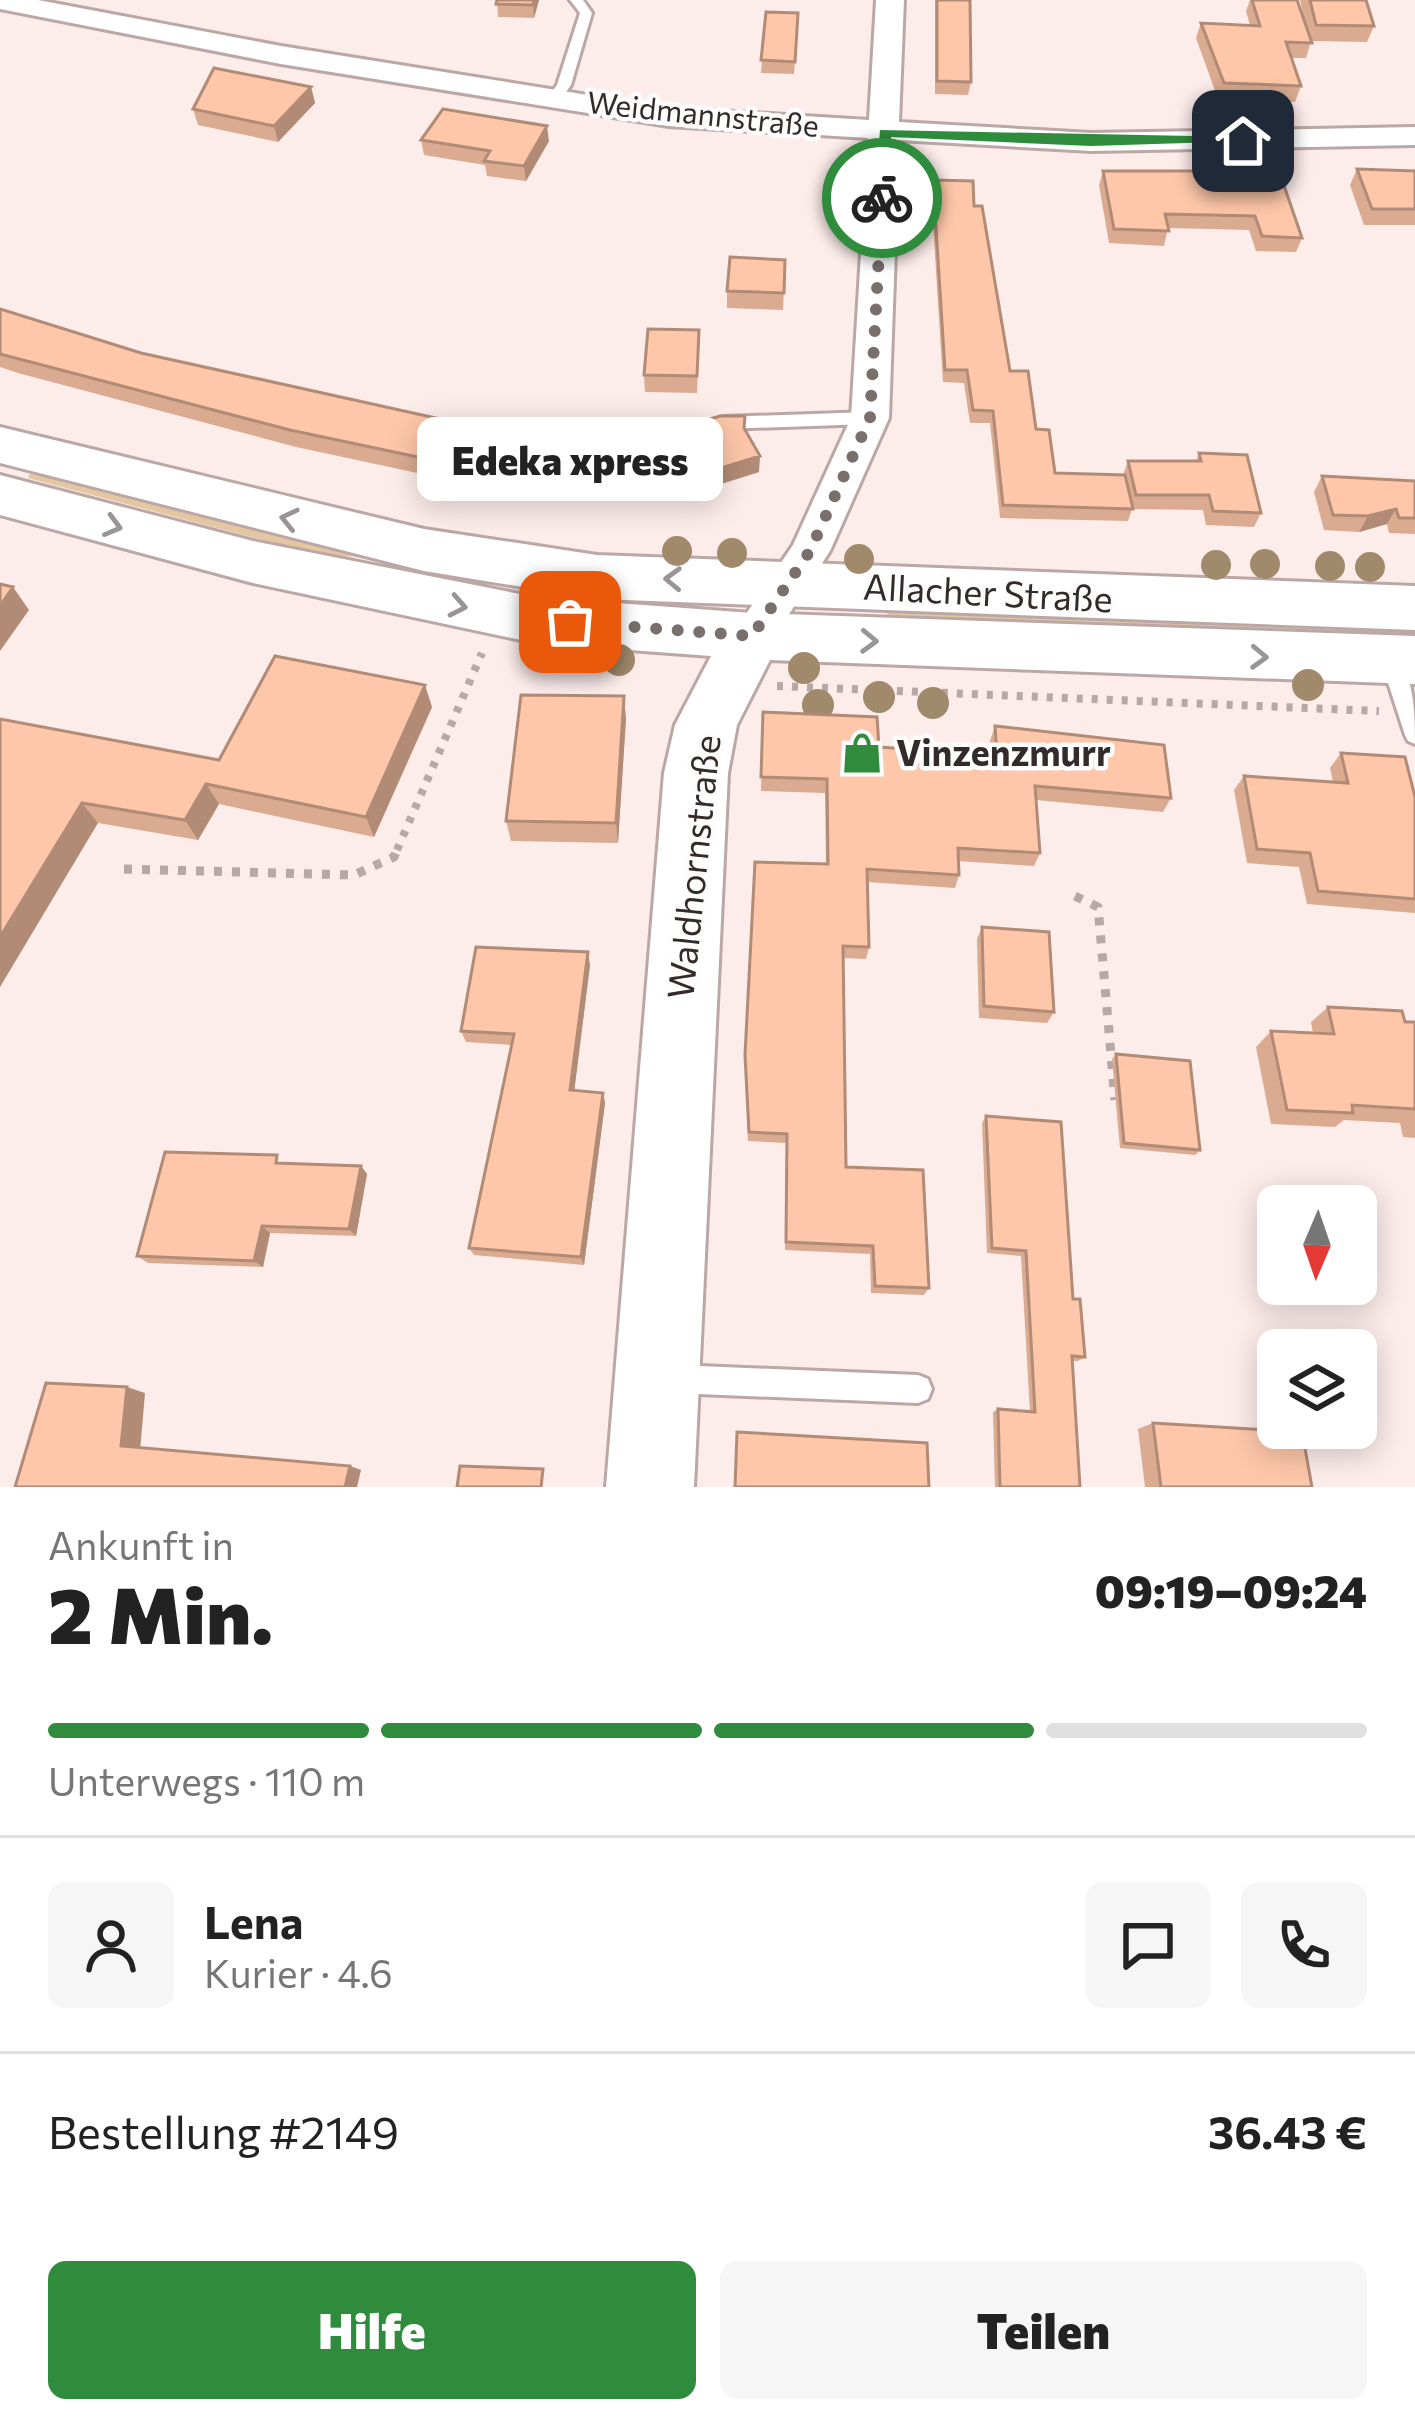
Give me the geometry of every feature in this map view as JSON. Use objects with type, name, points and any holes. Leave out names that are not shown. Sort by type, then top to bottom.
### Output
[{"type":"main road","name":"Allacher Straße","points":[[3,463],[212,502],[500,565],[597,577],[771,610]]},
{"type":"main road","name":"Allacher Straße","points":[[3,463],[253,562],[500,614],[771,610],[1407,643]]},
{"type":"main road","name":"Waldhornstraße","points":[[650,1487],[696,773],[706,724],[771,610]]},
{"type":"street","name":"Waldhornstraße","points":[[771,610],[810,551],[870,418],[890,0]]},
{"type":"street","name":"Weidmannstraße","points":[[0,1],[281,56],[669,117],[1091,142],[1415,136]]},
{"type":"lane","points":[[554,99],[564,85],[586,13],[576,0]]},
{"type":"lane","points":[[723,423],[870,418]]},
{"type":"lane","points":[[1407,643],[1415,735]]},
{"type":"lane","points":[[656,1378],[918,1389]]},
{"type":"path","points":[[124,869],[204,867],[354,875],[394,857],[500,614]]},
{"type":"path","points":[[1075,896],[1098,908],[1115,1100]]},
{"type":"shaded area","points":[[30,473],[310,544],[356,541],[386,554],[343,557],[304,551],[28,478]]},
{"type":"shaded area","points":[[890,608],[1200,622],[1249,610],[1415,617],[1415,635],[885,618]]},
{"type":"building","points":[[497,0],[534,0],[533,5],[496,4]]},
{"type":"building","points":[[937,0],[970,0],[971,82],[937,81]]},
{"type":"building","points":[[1252,0],[1297,0],[1312,43],[1286,42],[1301,86],[1224,83],[1201,23],[1260,26]]},
{"type":"building","points":[[1310,0],[1366,0],[1374,26],[1316,25]]},
{"type":"building","points":[[766,12],[798,13],[795,62],[761,60]]},
{"type":"building","points":[[214,68],[311,87],[274,126],[193,109]]},
{"type":"building","points":[[443,109],[547,126],[524,166],[484,161],[490,151],[421,140]]},
{"type":"building","points":[[1357,169],[1415,171],[1415,209],[1372,209]]},
{"type":"building","points":[[1103,171],[1279,171],[1302,238],[1262,236],[1255,216],[1165,214],[1169,231],[1114,229]]},
{"type":"building","points":[[933,180],[973,181],[974,206],[982,206],[1010,371],[1028,371],[1036,429],[1049,430],[1055,473],[1125,475],[1133,509],[1003,505],[993,411],[973,410],[967,370],[945,370]]},
{"type":"building","points":[[730,257],[785,260],[784,293],[727,291]]},
{"type":"building","points":[[0,309],[141,353],[454,422],[432,460],[290,430],[0,354]]},
{"type":"building","points":[[648,329],[699,330],[697,376],[644,375]]},
{"type":"building","points":[[720,416],[745,416],[744,428],[760,456],[673,483],[640,440]]},
{"type":"building","points":[[1199,453],[1247,455],[1261,513],[1213,511],[1209,495],[1136,495],[1128,461],[1201,461]]},
{"type":"building","points":[[1322,476],[1415,481],[1415,518],[1399,518],[1396,509],[1368,516],[1333,515]]},
{"type":"building","points":[[0,584],[13,587],[0,606]]},
{"type":"building","points":[[275,656],[425,685],[366,817],[206,784],[185,820],[82,803],[0,937],[0,719],[219,760]]},
{"type":"building","points":[[521,695],[624,696],[616,823],[506,821]]},
{"type":"building","points":[[763,712],[877,717],[879,747],[997,755],[995,726],[1164,745],[1171,798],[1035,786],[1040,853],[958,848],[959,875],[867,869],[869,947],[843,946],[846,1167],[923,1170],[929,1288],[875,1286],[873,1246],[786,1242],[787,1134],[749,1132],[745,1055],[755,862],[828,864],[827,779],[761,777]]},
{"type":"building","points":[[1341,753],[1405,757],[1415,797],[1415,899],[1318,891],[1310,853],[1257,849],[1244,776],[1348,783]]},
{"type":"building","points":[[982,927],[1049,932],[1054,1012],[984,1006]]},
{"type":"building","points":[[476,947],[588,952],[570,1090],[603,1093],[581,1257],[469,1248],[514,1034],[461,1031]]},
{"type":"building","points":[[1328,1007],[1402,1011],[1405,1022],[1415,1022],[1415,1109],[1352,1105],[1353,1113],[1287,1110],[1271,1031],[1334,1034]]},
{"type":"building","points":[[1116,1054],[1190,1061],[1200,1150],[1124,1143]]},
{"type":"building","points":[[986,1116],[1061,1122],[1073,1299],[1080,1299],[1085,1357],[1072,1356],[1080,1487],[1000,1487],[998,1409],[1035,1412],[1026,1251],[992,1248]]},
{"type":"building","points":[[165,1152],[277,1155],[276,1163],[361,1166],[349,1229],[262,1226],[254,1261],[137,1256]]},
{"type":"building","points":[[46,1383],[127,1387],[121,1446],[350,1466],[345,1487],[15,1487]]},
{"type":"building","points":[[1153,1423],[1257,1429],[1257,1449],[1305,1449],[1312,1487],[1161,1487]]},
{"type":"building","points":[[737,1432],[927,1443],[929,1487],[735,1487]]},
{"type":"building","points":[[460,1466],[543,1469],[541,1487],[457,1487]]},
{"type":"way so far","points":[[570,622],[752,636],[810,551],[870,418],[882,198]]},
{"type":"place","name":"Edeka xpress","points":[[570,622]]},
{"type":"place","name":"Vinzenzmurr","points":[[862,753]]},
{"type":"route","points":[[882,198],[885,133],[1091,142],[1243,141]]}]
